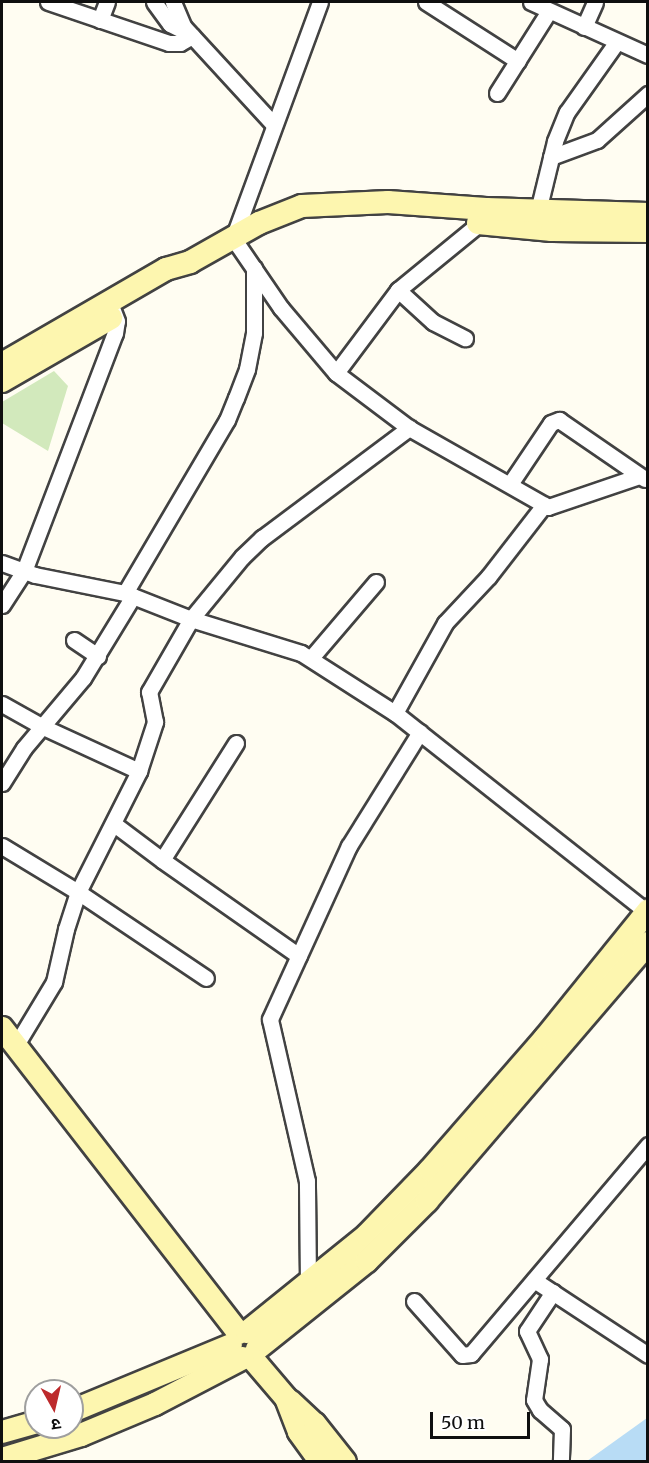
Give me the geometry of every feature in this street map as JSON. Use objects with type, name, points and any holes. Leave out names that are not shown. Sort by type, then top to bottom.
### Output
[{"type":"street","points":[[48,2],[169,43],[180,43],[190,33]]},
{"type":"street","points":[[100,20],[107,2]]},
{"type":"street","points":[[154,2],[174,27],[190,33]]},
{"type":"street","points":[[173,2],[179,20],[274,125]]},
{"type":"street","points":[[233,238],[320,2]]},
{"type":"street","points":[[426,2],[518,60]]},
{"type":"street","points":[[531,2],[616,43],[648,55]]},
{"type":"street","points":[[584,27],[595,2]]},
{"type":"street","points":[[497,93],[549,11]]},
{"type":"street","points":[[538,211],[551,157],[567,112],[616,43]]},
{"type":"street","points":[[551,157],[597,140],[648,94]]},
{"type":"street","points":[[2,381],[112,309],[165,269],[190,262],[259,223],[351,215],[483,216],[538,211],[648,214]]},
{"type":"street","points":[[483,216],[552,230],[648,231]]},
{"type":"street","points":[[336,373],[398,290],[483,216]]},
{"type":"street","points":[[233,238],[305,339],[336,373],[409,428],[544,505],[563,504],[643,478]]},
{"type":"street","points":[[2,783],[41,726],[69,697],[98,656],[129,594],[227,420],[247,369],[254,333],[254,267]]},
{"type":"street","points":[[398,290],[427,318],[465,338]]},
{"type":"street","points":[[2,364],[112,309]]},
{"type":"street","points":[[2,605],[24,571],[115,333],[112,309]]},
{"type":"street","points":[[510,484],[551,423],[559,420],[643,478]]},
{"type":"street","points":[[16,1046],[54,982],[66,930],[78,892],[139,771],[155,722],[149,692],[191,619],[242,557],[262,538],[409,428]]},
{"type":"street","points":[[395,713],[445,623],[489,576],[544,505]]},
{"type":"street","points":[[2,563],[24,571],[129,594],[191,619],[295,650],[311,658],[395,713],[647,912],[545,1038],[430,1170],[367,1235],[308,1282],[245,1346],[84,1406]]},
{"type":"street","points":[[311,658],[376,582]]},
{"type":"street","points":[[74,640],[98,656]]},
{"type":"street","points":[[2,704],[41,726],[139,771]]},
{"type":"street","points":[[308,1282],[307,1181],[270,1024],[271,1014],[349,846],[420,732]]},
{"type":"street","points":[[162,860],[236,742]]},
{"type":"street","points":[[114,824],[298,956]]},
{"type":"street","points":[[2,846],[78,892],[206,978]]},
{"type":"street","points":[[2,1459],[81,1435],[156,1404],[245,1346],[367,1261],[427,1201],[648,943]]},
{"type":"street","points":[[2,1028],[286,1398],[315,1424],[345,1461]]},
{"type":"street","points":[[414,1301],[443,1336],[467,1356],[648,1145]]},
{"type":"street","points":[[534,1280],[648,1355]]},
{"type":"street","points":[[553,1292],[527,1331],[540,1359],[534,1400],[540,1410],[562,1429],[561,1461]]},
{"type":"street","points":[[286,1398],[299,1432],[321,1461]]},
{"type":"street","points":[[2,1432],[24,1426]]},
{"type":"green space","points":[[54,371],[68,386],[48,451],[2,423],[2,402]]},
{"type":"water","points":[[647,1418],[647,1461],[587,1461]]}]
